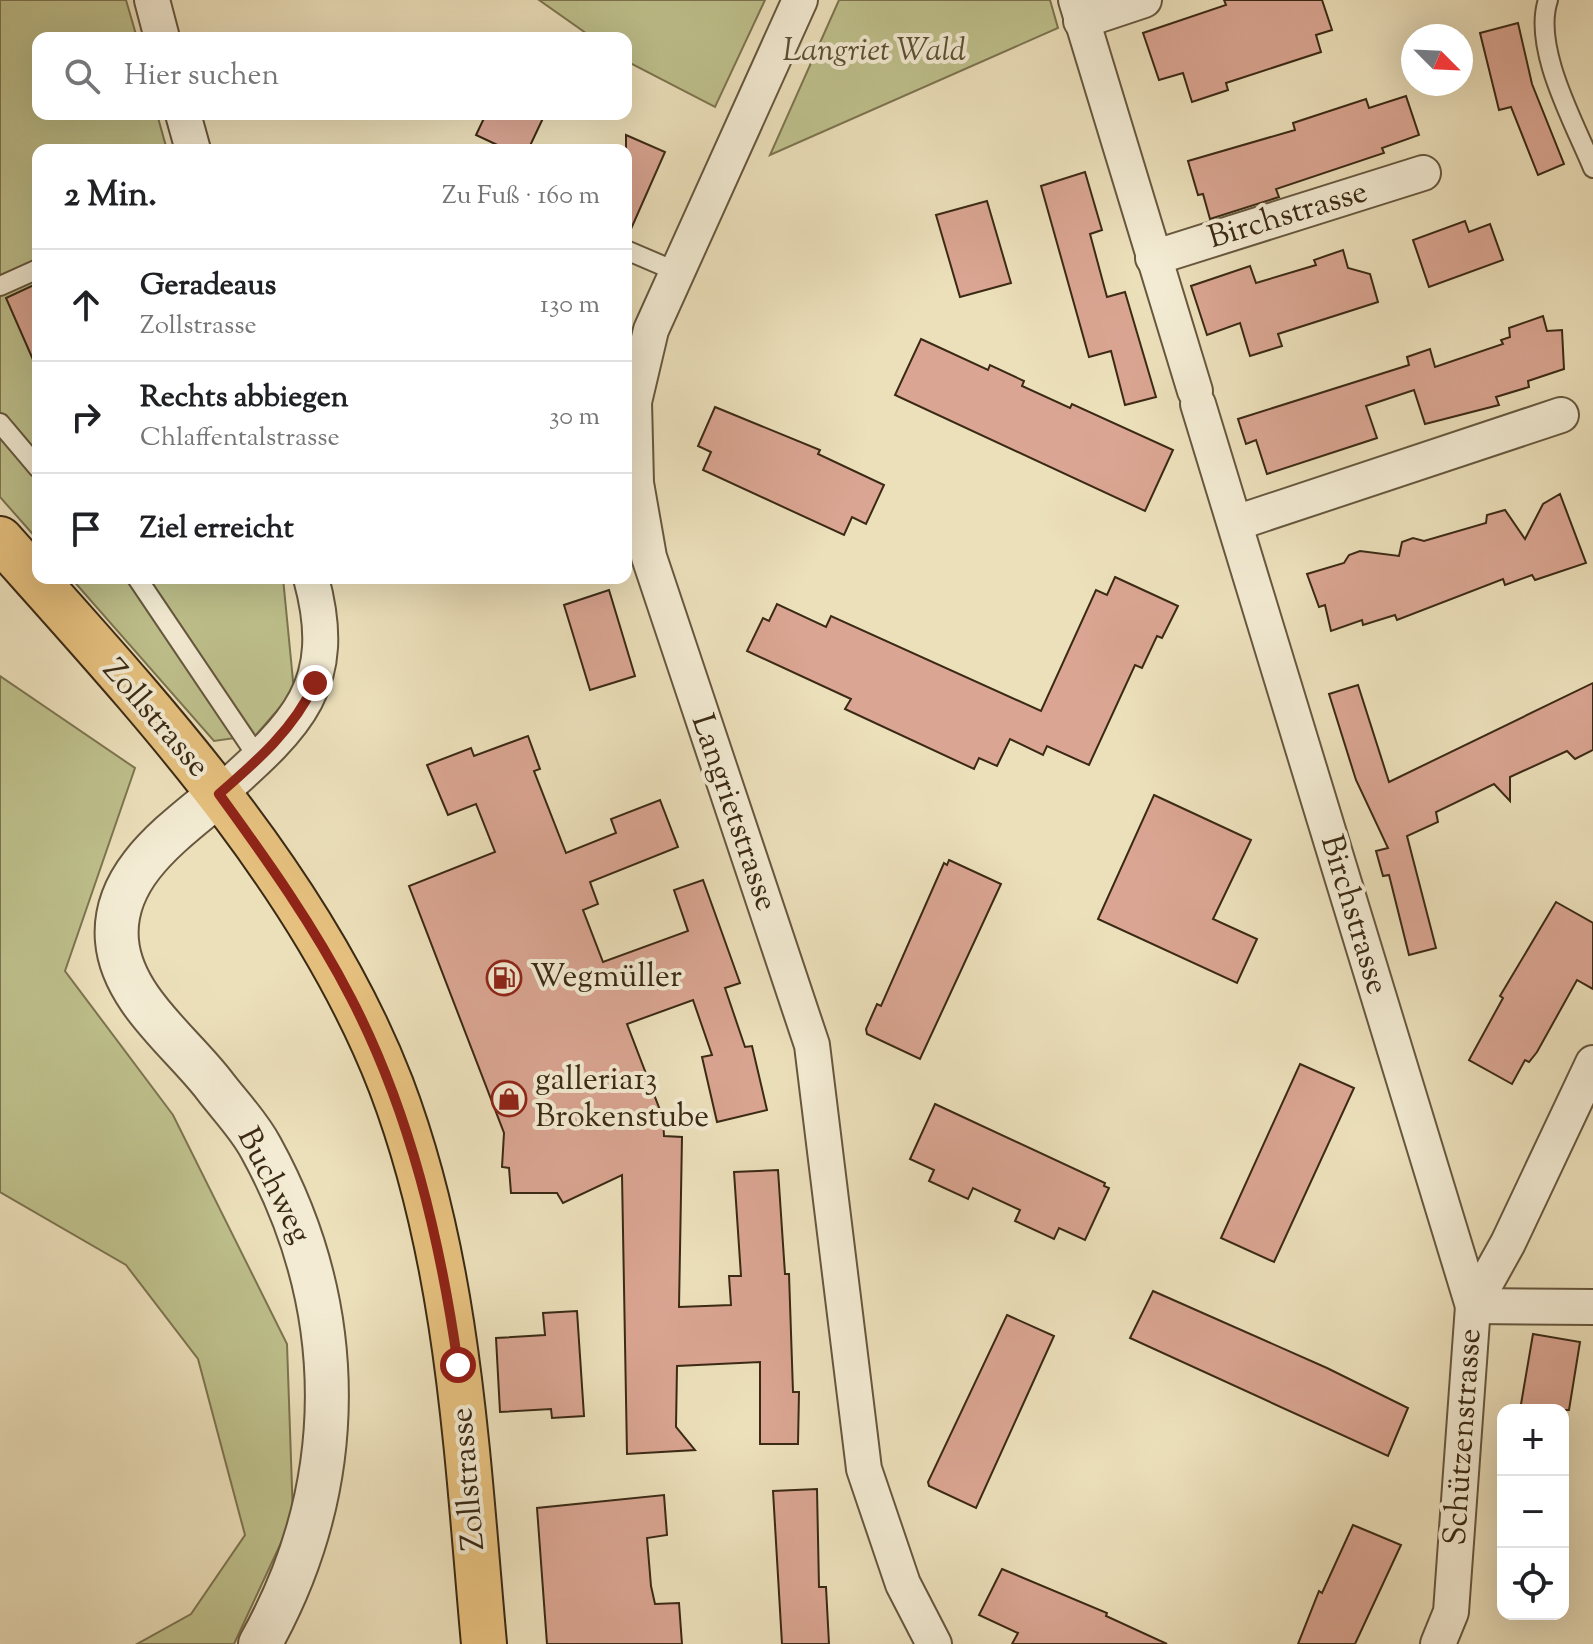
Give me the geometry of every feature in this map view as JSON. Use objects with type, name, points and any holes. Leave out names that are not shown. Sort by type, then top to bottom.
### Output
[{"type":"main road","name":"Zollstrasse","points":[[0,539],[32,576]]},
{"type":"main road","name":"Zollstrasse","points":[[39,584],[219,794],[289,891],[351,998],[391,1085],[413,1153],[448,1296],[484,1644]]},
{"type":"street","points":[[152,0],[160,32]]},
{"type":"street","name":"Langrietstrasse","points":[[800,0],[675,271],[651,330],[634,402],[636,483],[649,557],[812,1045],[864,1469],[903,1584],[930,1642]]},
{"type":"street","name":"Birchstrasse","points":[[1144,0],[1078,10],[1473,1306]]},
{"type":"street","points":[[185,120],[191,144]]},
{"type":"street","name":"Birchstrasse","points":[[1153,258],[1423,173]]},
{"type":"street","points":[[1236,523],[1561,415]]},
{"type":"street","points":[[219,794],[259,759],[303,709],[315,683],[323,646],[312,584]]},
{"type":"street","name":"Buchweg","points":[[219,794],[163,842],[138,869],[126,890],[118,915],[117,943],[125,970],[143,1002],[199,1065],[260,1146],[307,1249],[324,1332],[325,1449],[310,1520],[282,1604],[260,1644]]},
{"type":"street","name":"Schützenstrasse","points":[[1438,1644],[1451,1612],[1473,1306],[1508,1243],[1593,1063]]},
{"type":"street","points":[[1473,1306],[1593,1307]]},
{"type":"lane","points":[[1548,0],[1546,36],[1551,66],[1593,168]]},
{"type":"lane","points":[[632,253],[675,271]]},
{"type":"lane","points":[[0,286],[32,272]]},
{"type":"lane","points":[[0,423],[32,461]]},
{"type":"lane","points":[[141,584],[259,759]]},
{"type":"green space","points":[[0,0],[126,0],[135,32],[32,32],[32,120],[159,120],[165,144],[32,144],[32,533],[0,497]]},
{"type":"green space","name":"Langriet Wald","points":[[539,0],[765,0],[715,107],[632,64],[632,32],[584,32]]},
{"type":"green space","name":"Langriet Wald","points":[[839,0],[1050,0],[1058,28],[770,155]]},
{"type":"green space","points":[[76,584],[284,584],[294,691],[256,735],[214,741]]},
{"type":"green space","points":[[0,676],[135,768],[65,971],[173,1115],[287,1344],[293,1517],[234,1644],[137,1644],[191,1614],[245,1535],[198,1359],[126,1265],[0,1192]]},
{"type":"building","points":[[1224,0],[1322,0],[1332,30],[1316,35],[1321,52],[1226,83],[1228,90],[1192,102],[1183,73],[1159,80],[1143,33],[1226,5]]},
{"type":"building","points":[[1518,23],[1532,84],[1564,164],[1538,175],[1511,107],[1499,110],[1480,33]]},
{"type":"building","points":[[1406,96],[1419,135],[1382,148],[1384,153],[1276,189],[1279,197],[1210,219],[1203,194],[1198,195],[1188,161],[1295,130],[1293,123],[1366,99],[1369,108]]},
{"type":"building","points":[[483,120],[542,120],[531,144],[495,144],[476,135]]},
{"type":"building","points":[[626,135],[665,152],[632,227],[632,144],[626,144]]},
{"type":"building","points":[[1085,172],[1102,230],[1090,234],[1107,297],[1125,292],[1156,397],[1125,405],[1111,351],[1089,357],[1041,186]]},
{"type":"building","points":[[987,201],[1011,283],[960,297],[936,215]]},
{"type":"building","points":[[1465,221],[1469,232],[1490,224],[1503,260],[1429,287],[1413,240]]},
{"type":"building","points":[[1343,250],[1348,268],[1370,274],[1378,302],[1278,334],[1282,346],[1250,356],[1240,323],[1207,335],[1191,286],[1250,266],[1256,283],[1316,265],[1314,260]]},
{"type":"building","points":[[32,286],[32,357],[6,298]]},
{"type":"building","points":[[1543,316],[1547,331],[1562,330],[1564,369],[1528,381],[1529,387],[1496,397],[1499,405],[1425,424],[1414,390],[1366,406],[1377,438],[1267,474],[1256,440],[1246,444],[1238,419],[1409,365],[1407,357],[1430,349],[1435,367],[1503,344],[1501,340],[1510,337],[1509,328]]},
{"type":"building","points":[[921,339],[988,370],[990,365],[1024,381],[1022,386],[1070,408],[1072,404],[1173,450],[1145,511],[895,395]]},
{"type":"building","points":[[715,407],[820,450],[818,454],[884,485],[866,524],[852,517],[844,535],[703,470],[711,452],[698,446]]},
{"type":"building","points":[[1560,494],[1586,563],[1535,580],[1532,575],[1505,585],[1503,579],[1397,620],[1395,615],[1363,625],[1362,620],[1331,631],[1325,605],[1319,607],[1307,574],[1344,563],[1349,555],[1360,551],[1399,556],[1402,542],[1413,538],[1424,541],[1486,523],[1487,515],[1505,510],[1525,539],[1543,504]]},
{"type":"building","points":[[1115,577],[1178,606],[1162,638],[1157,636],[1142,668],[1135,665],[1089,765],[1047,746],[1043,755],[1010,739],[997,766],[979,758],[974,769],[845,709],[851,699],[747,651],[763,618],[769,621],[777,604],[826,627],[831,616],[1041,711],[1096,590],[1107,595]]},
{"type":"building","points":[[609,590],[635,676],[590,690],[564,605]]},
{"type":"building","points":[[1593,683],[1593,750],[1575,759],[1567,751],[1510,777],[1510,801],[1494,784],[1436,812],[1438,822],[1407,836],[1436,948],[1409,955],[1389,875],[1383,876],[1376,851],[1388,848],[1356,780],[1329,694],[1358,685],[1389,782]]},
{"type":"building","points":[[528,736],[540,769],[534,771],[566,853],[616,833],[611,819],[660,800],[678,847],[590,882],[598,904],[583,910],[603,962],[688,931],[674,890],[703,880],[740,983],[725,988],[745,1047],[752,1046],[767,1110],[717,1122],[702,1057],[712,1055],[693,1000],[627,1024],[663,1118],[664,1136],[682,1137],[679,1307],[731,1305],[729,1276],[741,1276],[734,1172],[778,1170],[785,1274],[789,1274],[793,1392],[799,1392],[798,1444],[760,1444],[760,1362],[677,1366],[676,1427],[695,1450],[627,1454],[622,1175],[563,1203],[557,1193],[511,1193],[509,1168],[502,1167],[504,1133],[409,886],[495,852],[476,804],[448,815],[427,765],[471,748],[474,756]]},
{"type":"building","points":[[1154,795],[1251,840],[1213,919],[1257,939],[1237,983],[1098,919]]},
{"type":"building","points":[[949,860],[1001,884],[920,1059],[867,1034],[866,1029],[877,1004],[881,1006],[944,863],[947,865]]},
{"type":"building","points":[[1556,902],[1593,923],[1593,989],[1577,980],[1537,1052],[1529,1062],[1525,1060],[1512,1084],[1469,1060],[1503,998],[1500,996]]},
{"type":"building","points":[[1300,1064],[1354,1088],[1274,1262],[1221,1238]]},
{"type":"building","points":[[935,1104],[1105,1183],[1104,1186],[1109,1188],[1085,1240],[1059,1228],[1054,1239],[1015,1221],[1020,1210],[973,1188],[968,1199],[929,1181],[934,1170],[910,1159]]},
{"type":"building","points":[[1153,1291],[1327,1368],[1408,1408],[1388,1456],[1130,1338]]},
{"type":"building","points":[[577,1311],[584,1416],[552,1418],[551,1409],[500,1412],[496,1338],[545,1335],[543,1313]]},
{"type":"building","points":[[1007,1315],[1054,1336],[976,1508],[929,1486],[928,1482]]},
{"type":"building","points":[[1533,1334],[1580,1342],[1569,1410],[1569,1404],[1521,1404]]},
{"type":"building","points":[[817,1489],[819,1587],[826,1587],[829,1644],[782,1644],[773,1491]]},
{"type":"building","points":[[664,1495],[667,1535],[647,1538],[651,1586],[655,1604],[679,1603],[682,1644],[547,1644],[537,1508]]},
{"type":"building","points":[[1353,1525],[1401,1545],[1355,1644],[1298,1644],[1319,1591],[1322,1593]]},
{"type":"building","points":[[1002,1569],[1107,1613],[1106,1616],[1167,1644],[1012,1644],[1018,1633],[979,1615]]},
{"type":"place","name":"Wegmüller","points":[[504,978]]},
{"type":"place","name":"galleria13 Brokenstube","points":[[509,1099]]},
{"type":"route","points":[[315,683],[303,709],[278,739],[219,794],[289,891],[351,998],[391,1085],[435,1238],[448,1296],[458,1365]]}]
